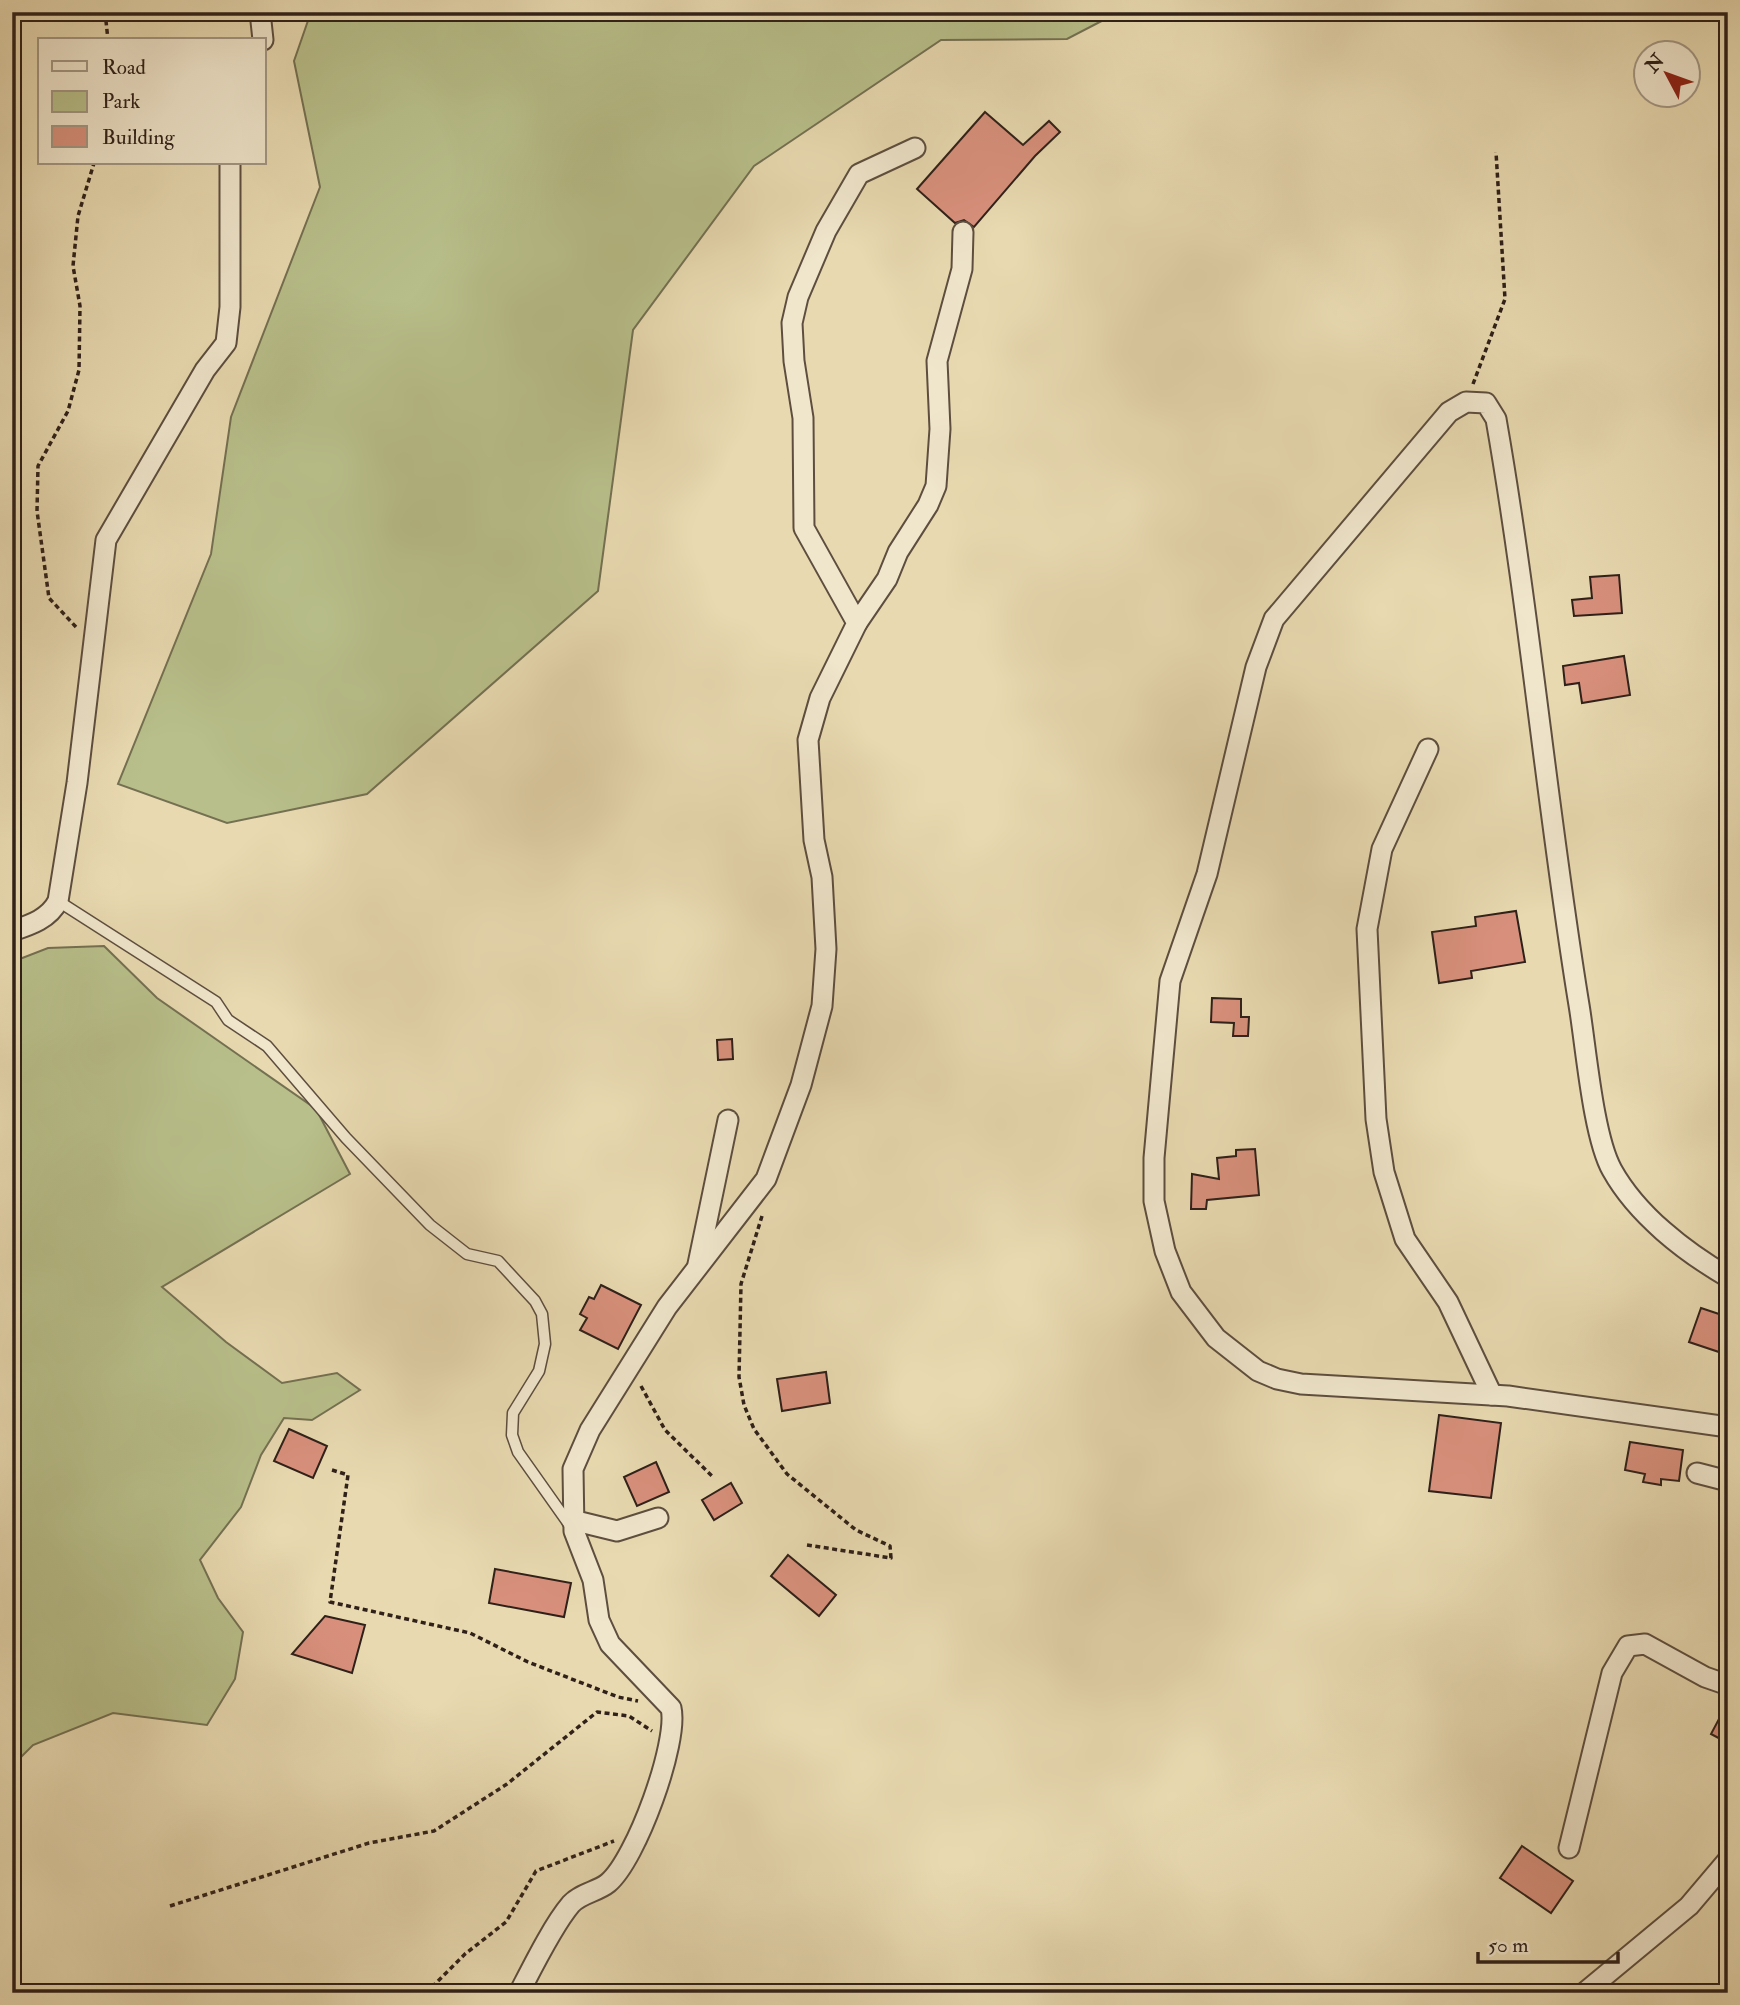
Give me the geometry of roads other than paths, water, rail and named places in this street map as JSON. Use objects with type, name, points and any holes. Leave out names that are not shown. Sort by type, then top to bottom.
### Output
[{"type":"street","points":[[260,12],[263,38]]},
{"type":"street","points":[[857,623],[803,528],[803,418],[794,361],[792,323],[798,297],[826,231],[859,174],[915,148]]},
{"type":"street","points":[[12,931],[34,923],[53,911],[58,901],[77,783],[106,540],[205,370],[226,343],[230,307],[230,164]]},
{"type":"street","points":[[519,1993],[565,1912],[581,1896],[608,1883],[640,1831],[670,1744],[671,1708],[610,1644],[599,1620],[593,1580],[573,1525],[571,1486],[577,1457],[630,1365],[667,1307],[766,1179],[801,1085],[825,992],[825,913],[814,840],[807,740],[820,698],[857,623],[887,579],[898,552],[928,505],[936,486],[940,429],[937,361],[962,268],[963,232]]},
{"type":"street","points":[[1728,1277],[1682,1246],[1650,1217],[1624,1187],[1605,1152],[1567,932],[1496,419],[1486,403],[1466,402],[1449,412],[1294,591],[1267,634],[1207,874],[1170,981],[1154,1158],[1154,1201],[1165,1251],[1181,1292],[1216,1338],[1258,1371],[1277,1379],[1300,1384],[1492,1395],[1697,1420],[1728,1427]]},
{"type":"street","points":[[1428,749],[1382,849],[1367,929],[1376,1119],[1384,1172],[1405,1239],[1448,1301],[1492,1395]]},
{"type":"street","points":[[697,1269],[728,1120]]},
{"type":"street","points":[[1698,1473],[1728,1482]]},
{"type":"street","points":[[573,1525],[617,1531],[657,1518]]},
{"type":"street","points":[[1569,1848],[1612,1673],[1628,1646],[1645,1644],[1705,1677],[1728,1685]]},
{"type":"street","points":[[1584,1993],[1689,1906],[1728,1860]]},
{"type":"lane","points":[[58,901],[216,1002],[228,1020],[267,1046],[346,1138],[430,1225],[467,1254],[498,1261],[521,1283],[542,1314],[545,1344],[538,1371],[513,1413],[512,1435],[519,1452],[573,1525]]}]
